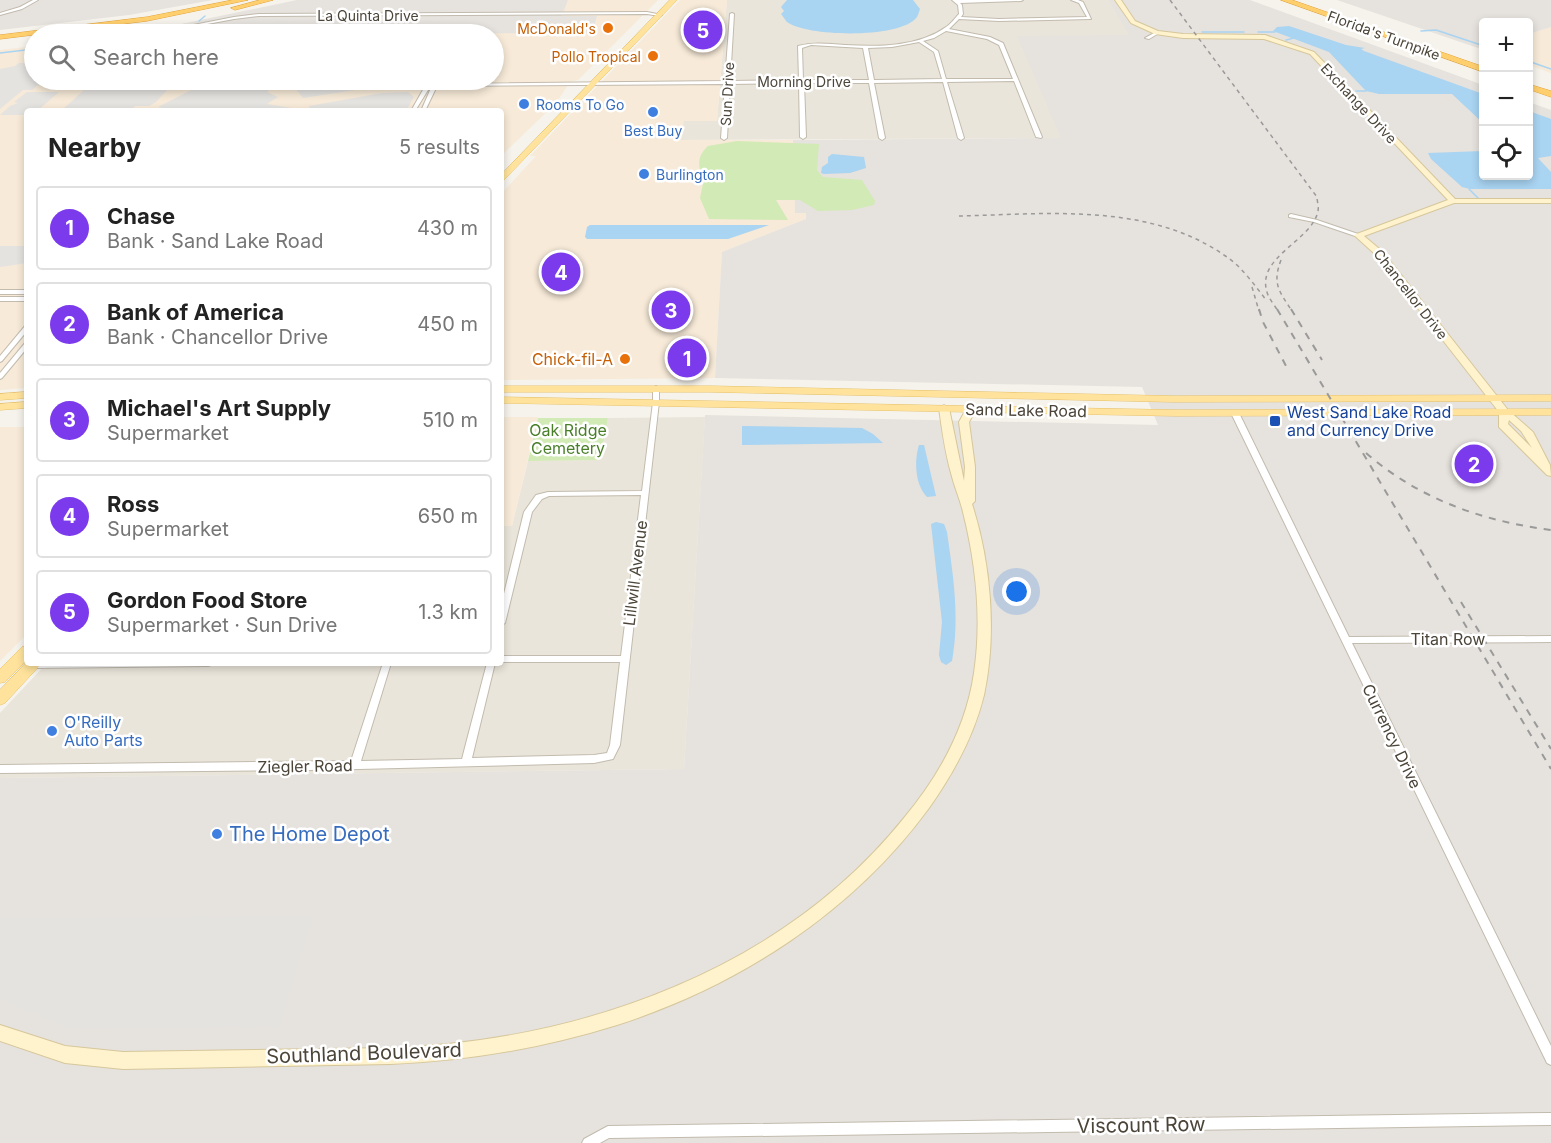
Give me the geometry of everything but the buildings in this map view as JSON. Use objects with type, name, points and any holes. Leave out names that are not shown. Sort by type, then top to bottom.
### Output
[{"type":"highway","points":[[104,24],[244,0]]},
{"type":"highway","points":[[150,24],[269,0]]},
{"type":"highway","name":"Florida's Turnpike","points":[[1285,0],[1479,68]]},
{"type":"highway","name":"Florida's Turnpike","points":[[1301,0],[1479,62]]},
{"type":"highway","points":[[0,37],[24,34]]},
{"type":"highway","points":[[0,43],[24,40]]},
{"type":"highway","points":[[1533,82],[1551,88]]},
{"type":"highway","points":[[1533,88],[1551,94]]},
{"type":"main road","points":[[504,177],[593,83],[665,0]]},
{"type":"main road","points":[[504,164],[580,86],[654,15],[674,0]]},
{"type":"main road","points":[[504,394],[575,388]]},
{"type":"main road","name":"Sand Lake Road","points":[[504,389],[656,388],[1227,399],[1551,398]]},
{"type":"main road","points":[[900,407],[939,401],[949,394]]},
{"type":"main road","points":[[0,397],[24,395]]},
{"type":"main road","points":[[944,408],[950,403],[970,398],[1008,396]]},
{"type":"main road","points":[[1177,413],[1214,409],[1222,406],[1227,399]]},
{"type":"main road","points":[[1235,413],[1236,407],[1240,405],[1285,399]]},
{"type":"main road","name":"Sand Lake Road","points":[[504,400],[1177,413],[1551,412]]},
{"type":"main road","points":[[0,407],[24,405]]},
{"type":"main road","points":[[0,699],[7,681],[24,665]]},
{"type":"street","points":[[0,14],[21,8],[36,0]]},
{"type":"street","points":[[956,1],[1021,0]]},
{"type":"street","points":[[959,18],[1088,20],[1090,18],[1078,1],[1073,0]]},
{"type":"street","name":"Exchange Drive","points":[[1118,0],[1133,22],[1157,33],[1184,36],[1265,37],[1312,53],[1454,201]]},
{"type":"street","points":[[803,137],[800,46],[811,44],[897,45],[920,41],[946,30],[959,18],[962,9],[956,1]]},
{"type":"street","name":"Sun Drive","points":[[724,138],[732,14]]},
{"type":"street","name":"La Quinta Drive","points":[[201,24],[259,15],[654,15]]},
{"type":"street","points":[[946,30],[997,41],[1001,44],[1039,137]]},
{"type":"street","points":[[1147,38],[1157,33]]},
{"type":"street","points":[[920,41],[936,51],[961,138]]},
{"type":"street","points":[[866,46],[882,138]]},
{"type":"street","name":"Morning Drive","points":[[504,87],[727,81],[1015,80]]},
{"type":"street","name":"Morning Drive","points":[[415,108],[425,90]]},
{"type":"street","points":[[424,108],[434,90]]},
{"type":"street","points":[[1358,235],[1454,201],[1551,201]]},
{"type":"street","name":"Chancellor Drive","points":[[1291,216],[1358,235],[1380,254],[1504,412],[1503,425],[1548,469]]},
{"type":"street","points":[[0,292],[24,292]]},
{"type":"street","points":[[0,299],[24,299]]},
{"type":"street","points":[[0,360],[24,331]]},
{"type":"street","points":[[17,339],[24,339]]},
{"type":"street","points":[[0,377],[24,348]]},
{"type":"street","name":"Lillwill Avenue","points":[[610,756],[615,745],[656,388]]},
{"type":"street","name":"Southland Boulevard","points":[[0,1033],[73,1056],[129,1059],[431,1054],[523,1041],[615,1018],[692,987],[762,951],[819,912],[862,877],[907,826],[928,798],[961,742],[977,695],[984,639],[984,609],[969,511],[955,468],[944,408]]},
{"type":"street","name":"Southland Boulevard","points":[[969,511],[970,468],[964,422],[969,413],[977,409]]},
{"type":"street","name":"Currency Drive","points":[[1235,413],[1551,1059]]},
{"type":"street","points":[[504,611],[528,512],[539,497],[558,493],[645,493]]},
{"type":"street","name":"Titan Row","points":[[1345,640],[1551,639]]},
{"type":"street","points":[[504,659],[625,659]]},
{"type":"street","points":[[355,765],[386,666]]},
{"type":"street","points":[[466,761],[490,666]]},
{"type":"street","name":"Ziegler Road","points":[[0,769],[355,765],[594,759],[610,756]]},
{"type":"street","name":"Viscount Row","points":[[588,1143],[608,1132],[1551,1119]]},
{"type":"shaded area","points":[[0,0],[213,0],[129,15],[52,24],[24,24],[24,27],[0,30]]},
{"type":"shaded area","points":[[297,0],[568,0],[562,16],[597,16],[592,33],[504,33],[504,24],[181,24]]},
{"type":"shaded area","points":[[568,0],[658,0],[578,80],[570,82],[556,103],[504,153],[504,108],[24,108],[24,388],[0,390],[0,50],[24,47],[24,90],[504,90],[504,33],[592,33],[562,16]]},
{"type":"shaded area","points":[[680,0],[727,0],[717,121],[684,121],[681,140],[793,140],[795,213],[806,213],[806,219],[722,252],[715,378],[504,380],[504,191],[536,156],[530,156]]},
{"type":"shaded area","points":[[727,0],[1108,0],[1130,35],[1061,138],[681,140],[683,121],[717,121]]},
{"type":"shaded area","points":[[1108,0],[1250,0],[1479,84],[1479,180],[1533,180],[1533,103],[1551,110],[1551,1143],[0,1143],[0,778],[684,769],[705,415],[1158,425],[1142,387],[715,378],[722,252],[806,219],[806,213],[795,213],[793,140],[1061,138],[1017,36],[1129,35]]},
{"type":"shaded area","points":[[1337,0],[1551,0],[1551,27],[1533,33],[1533,18],[1479,18],[1478,48]]},
{"type":"shaded area","points":[[1551,27],[1551,73],[1533,66],[1533,33]]},
{"type":"shaded area","points":[[24,63],[24,90],[0,109],[0,69]]},
{"type":"shaded area","points":[[84,90],[167,90],[149,106],[64,108]]},
{"type":"shaded area","points":[[191,90],[270,90],[267,92],[278,97],[267,104],[292,108],[163,108],[158,107]]},
{"type":"shaded area","points":[[297,90],[355,90],[303,98]]},
{"type":"shaded area","points":[[27,92],[59,92],[40,108],[24,108],[24,115],[0,115],[10,106],[18,103],[14,102]]},
{"type":"shaded area","points":[[408,92],[414,97],[408,108],[310,108],[309,106],[382,93]]},
{"type":"shaded area","points":[[0,246],[24,246],[24,263],[0,267]]},
{"type":"shaded area","points":[[504,417],[538,417],[512,526],[504,526]]},
{"type":"shaded area","points":[[705,417],[684,769],[0,778],[0,713],[44,666],[504,666],[504,526],[512,526],[528,461],[600,460],[608,418]]},
{"type":"shaded area","points":[[0,427],[24,427],[24,637],[0,661]]},
{"type":"shaded area","points":[[313,916],[279,1027],[68,1029],[0,998],[0,926],[4,918]]},
{"type":"green space","points":[[737,141],[819,144],[817,170],[823,177],[862,180],[875,201],[874,205],[852,210],[818,211],[800,200],[776,200],[788,220],[709,219],[700,198],[704,179],[699,166],[700,158],[708,146]]},
{"type":"green space","name":"Oak Ridge Cemetery","points":[[538,418],[608,418],[600,460],[528,461]]},
{"type":"water","points":[[787,0],[913,0],[920,9],[917,17],[908,24],[893,29],[833,33],[813,31],[787,22],[781,14],[784,11],[781,7]]},
{"type":"water","points":[[1289,26],[1346,45],[1365,48],[1361,49],[1479,93],[1479,119],[1452,94],[1379,94],[1366,91],[1329,52],[1273,31],[1277,27]]},
{"type":"water","points":[[1533,112],[1551,119],[1551,156],[1538,158],[1551,172],[1551,189],[1470,189],[1462,187],[1431,159],[1428,153],[1479,151],[1479,180],[1533,180]]},
{"type":"water","points":[[832,154],[864,157],[866,168],[850,173],[821,173],[822,167],[828,163],[828,157]]},
{"type":"water","points":[[590,225],[769,225],[728,239],[587,239],[585,237],[587,227]]},
{"type":"water","points":[[742,426],[862,428],[883,443],[742,445]]},
{"type":"water","points":[[919,445],[924,445],[936,496],[927,497],[920,486],[916,465]]},
{"type":"water","points":[[936,522],[944,524],[947,532],[955,596],[952,661],[946,665],[941,662],[939,655],[942,622],[931,524]]},
{"type":"waterway","points":[[199,21],[205,16]]},
{"type":"waterway","points":[[1421,31],[1436,30],[1479,44]]},
{"type":"waterway","points":[[1202,32],[1244,32]]},
{"type":"waterway","points":[[1258,32],[1275,32]]},
{"type":"waterway","points":[[1286,40],[1294,38]]},
{"type":"waterway","points":[[0,53],[24,50]]},
{"type":"waterway","points":[[1533,63],[1551,69]]},
{"type":"waterway","points":[[1356,91],[1366,91]]},
{"type":"waterway","points":[[1469,189],[1479,199]]},
{"type":"railway","points":[[1170,0],[1317,197],[1318,209],[1314,222],[1285,250],[1269,270],[1266,282],[1268,295],[1278,311]]},
{"type":"railway","points":[[959,216],[1098,215],[1132,219],[1165,227],[1197,239],[1233,261],[1267,301]]},
{"type":"railway","points":[[1281,260],[1277,275],[1278,287],[1292,311]]},
{"type":"railway","points":[[1252,287],[1259,311]]},
{"type":"railway","points":[[1259,309],[1263,322],[1286,366]]},
{"type":"railway","points":[[1277,309],[1551,769]]},
{"type":"railway","points":[[1291,309],[1322,360]]},
{"type":"railway","points":[[1366,453],[1408,483],[1452,505],[1500,521],[1551,530]]},
{"type":"railway","points":[[1461,602],[1551,749]]},
{"type":"place","name":"McDonald's","points":[[608,28]]},
{"type":"place","name":"Gordon Food Store","points":[[703,30]]},
{"type":"place","name":"Pollo Tropical","points":[[653,56]]},
{"type":"place","name":"Rooms To Go","points":[[524,104]]},
{"type":"place","name":"Best Buy","points":[[653,112]]},
{"type":"place","name":"Burlington","points":[[644,174]]},
{"type":"place","name":"Ross","points":[[561,272]]},
{"type":"place","name":"Michael's Art Supply","points":[[671,310]]},
{"type":"place","name":"Chase","points":[[687,358]]},
{"type":"place","name":"Chick-fil-A","points":[[625,359]]},
{"type":"place","name":"West Sand Lake Road and Currency Drive","points":[[1275,421]]},
{"type":"place","name":"Bank of America","points":[[1474,464]]},
{"type":"place","name":"O'Reilly Auto Parts","points":[[52,731]]},
{"type":"place","name":"The Home Depot","points":[[217,834]]}]
